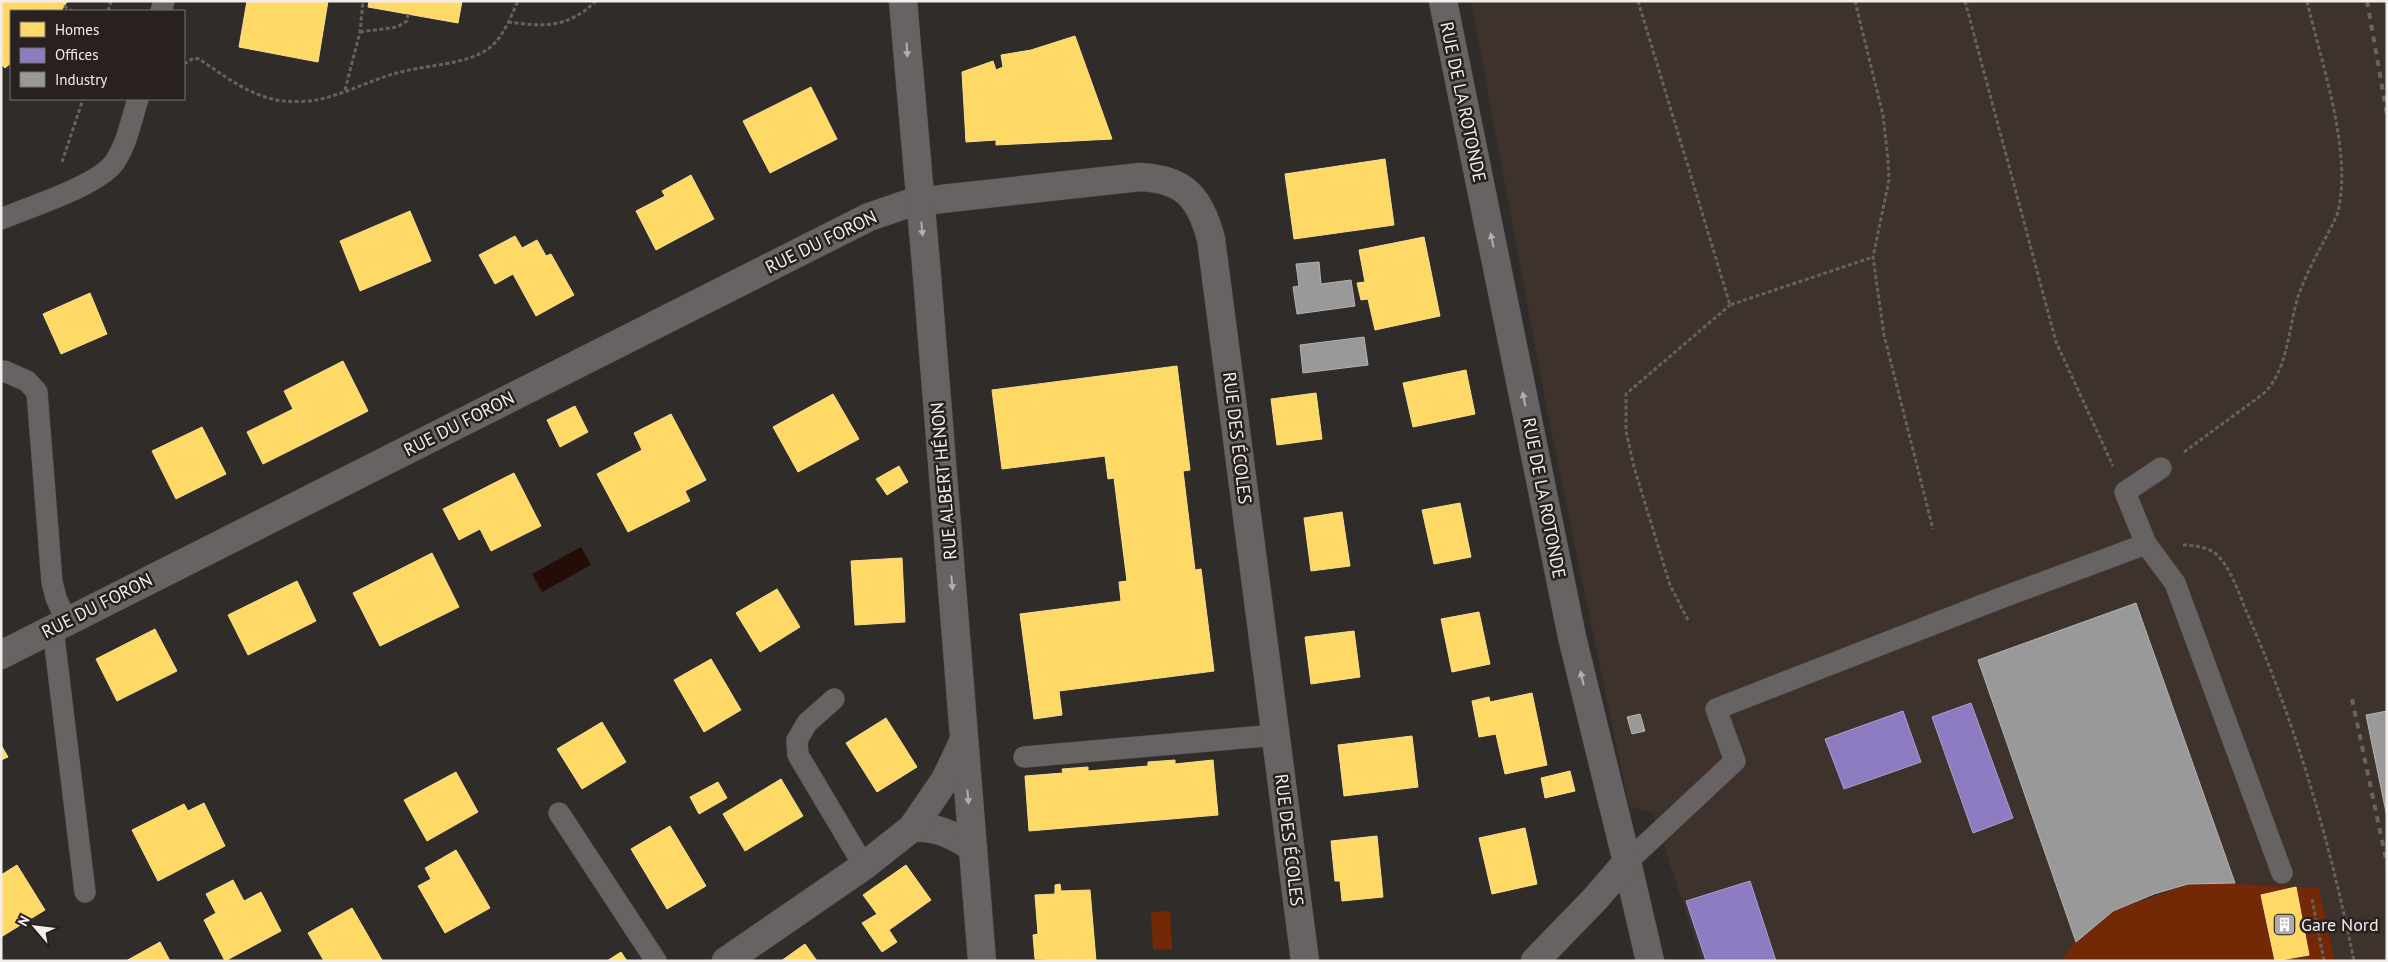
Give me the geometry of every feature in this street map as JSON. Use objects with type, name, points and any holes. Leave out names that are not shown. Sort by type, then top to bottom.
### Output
[{"type":"street","name":"RUE ALBERT HÉNON","points":[[903,1],[982,961]]},
{"type":"street","name":"RUE DE LA ROTONDE","points":[[1443,1],[1572,637],[1650,961]]},
{"type":"street","name":"RUE DES ÉCOLES","points":[[920,203],[1140,177],[1152,178],[1175,185],[1190,195],[1202,209],[1211,239],[1305,961]]},
{"type":"street","name":"RUE DU FORON","points":[[1,655],[869,217],[907,204],[920,203]]},
{"type":"street","points":[[726,961],[864,866],[912,828],[945,780],[964,740]]},
{"type":"street","points":[[912,828],[926,827],[936,829],[956,837],[972,848]]},
{"type":"street","points":[[1535,961],[1595,899],[1627,862]]},
{"type":"lane","points":[[1,219],[100,176],[114,162],[126,141],[138,100]]},
{"type":"lane","points":[[4,371],[27,381],[37,392],[52,582],[60,625],[85,892]]},
{"type":"lane","points":[[2161,468],[2122,486],[2146,544],[2175,583],[2282,873]]},
{"type":"lane","points":[[1627,862],[1735,762],[1716,709],[1998,599],[2146,544]]},
{"type":"lane","points":[[834,700],[807,723],[797,740],[798,755],[864,866]]},
{"type":"lane","points":[[1024,757],[1276,735]]},
{"type":"lane","points":[[558,813],[656,961]]},
{"type":"path","points":[[345,90],[360,32],[363,1]]},
{"type":"path","points":[[185,63],[194,58],[247,90],[283,101],[321,99],[417,67],[458,60],[479,54],[497,41],[518,1]]},
{"type":"path","points":[[508,22],[545,26],[558,24],[579,15],[596,1]]},
{"type":"path","points":[[1638,1],[1730,305]]},
{"type":"path","points":[[1855,1],[1883,115],[1888,160],[1889,180],[1873,258],[1884,334],[1933,529]]},
{"type":"path","points":[[1965,1],[2056,342],[2122,486]]},
{"type":"path","points":[[2161,468],[2197,444],[2263,394],[2272,383],[2281,364],[2299,293],[2337,215],[2343,181],[2337,126],[2306,1]]},
{"type":"path","points":[[64,6],[70,10]]},
{"type":"path","points":[[360,32],[397,27],[407,21],[408,14]]},
{"type":"path","points":[[72,189],[62,162],[83,100]]},
{"type":"path","points":[[1688,620],[1670,585],[1634,467],[1626,431],[1626,394],[1730,305],[1873,258]]},
{"type":"path","points":[[2195,545],[2215,553],[2229,572],[2282,695],[2320,818],[2354,961]]},
{"type":"path","points":[[2312,899],[2324,961]]},
{"type":"shaded area","points":[[1471,1],[2387,1],[2387,961],[2335,961],[2319,888],[2220,883],[2188,884],[2154,894],[2076,942],[2059,961],[1702,961],[1653,813],[1629,806],[1549,421]]},
{"type":"shaded area","points":[[581,547],[591,565],[542,592],[532,574]]},
{"type":"shaded area","points":[[2220,883],[2319,888],[2335,961],[2059,961],[2076,942],[2113,911],[2188,884]]},
{"type":"shaded area","points":[[1170,911],[1172,949],[1153,950],[1151,912]]},
{"type":"building: Homes","points":[[1,1],[67,2],[62,10],[44,2],[40,10],[10,10],[10,49],[1,64]]},
{"type":"building: Homes","points":[[247,1],[328,1],[318,62],[239,47]]},
{"type":"building: Homes","points":[[369,1],[462,1],[458,23],[368,7]]},
{"type":"building: Homes","points":[[44,2],[58,10],[40,10]]},
{"type":"building: Homes","points":[[1075,36],[1112,139],[996,145],[996,140],[966,142],[962,72],[993,61],[996,70],[1003,67],[1001,55],[1031,50]]},
{"type":"building: Homes","points":[[10,49],[10,64],[5,68],[1,64]]},
{"type":"building: Homes","points":[[811,87],[837,139],[770,173],[743,121]]},
{"type":"building: Homes","points":[[1385,159],[1394,225],[1294,239],[1285,174]]},
{"type":"building: Homes","points":[[691,175],[714,219],[656,250],[636,211],[665,196],[662,191]]},
{"type":"building: Homes","points":[[410,211],[431,261],[360,291],[340,241]]},
{"type":"building: Homes","points":[[515,236],[522,248],[537,240],[546,256],[551,254],[574,295],[536,316],[513,274],[495,284],[479,255]]},
{"type":"building: Homes","points":[[1424,237],[1440,316],[1375,330],[1368,299],[1361,300],[1357,283],[1365,282],[1359,250]]},
{"type":"building: Homes","points":[[90,293],[107,334],[61,354],[43,314]]},
{"type":"building: Homes","points":[[343,361],[368,411],[309,441],[284,391]]},
{"type":"building: Homes","points":[[1177,366],[1190,470],[1183,471],[1195,570],[1201,569],[1214,671],[1059,691],[1062,715],[1034,719],[1020,614],[1121,601],[1119,582],[1127,581],[1114,478],[1108,479],[1105,456],[1002,469],[992,390]]},
{"type":"building: Homes","points":[[1466,370],[1475,414],[1413,427],[1403,383]]},
{"type":"building: Homes","points":[[1316,393],[1322,439],[1277,445],[1271,399]]},
{"type":"building: Homes","points":[[833,394],[859,439],[798,472],[773,427]]},
{"type":"building: Homes","points":[[575,406],[588,432],[560,447],[547,420]]},
{"type":"building: Homes","points":[[293,409],[309,441],[263,464],[247,432]]},
{"type":"building: Homes","points":[[671,414],[706,480],[685,491],[690,501],[628,532],[597,474],[642,450],[634,433]]},
{"type":"building: Homes","points":[[202,427],[226,474],[176,499],[152,451]]},
{"type":"building: Homes","points":[[899,466],[908,482],[887,495],[876,479]]},
{"type":"building: Homes","points":[[514,473],[541,526],[491,551],[480,529],[459,540],[443,509]]},
{"type":"building: Homes","points":[[1460,503],[1471,557],[1434,564],[1422,510]]},
{"type":"building: Homes","points":[[1342,512],[1350,566],[1311,571],[1304,518]]},
{"type":"building: Homes","points":[[432,553],[459,607],[380,646],[353,593]]},
{"type":"building: Homes","points":[[902,558],[905,622],[855,625],[851,561]]},
{"type":"building: Homes","points":[[297,581],[316,621],[248,655],[228,615]]},
{"type":"building: Homes","points":[[777,589],[800,627],[760,652],[736,613]]},
{"type":"building: Homes","points":[[1479,612],[1490,664],[1452,672],[1441,619]]},
{"type":"building: Homes","points":[[155,629],[177,671],[117,701],[96,659]]},
{"type":"building: Homes","points":[[1354,631],[1360,677],[1311,684],[1305,637]]},
{"type":"building: Homes","points":[[711,659],[741,710],[704,732],[674,680]]},
{"type":"building: Homes","points":[[1532,693],[1547,765],[1505,774],[1496,734],[1479,737],[1472,701],[1489,697],[1490,702]]},
{"type":"building: Homes","points":[[886,718],[917,767],[877,792],[846,743]]},
{"type":"building: Homes","points":[[602,722],[626,762],[582,789],[557,749]]},
{"type":"building: Homes","points":[[1412,736],[1418,787],[1344,796],[1338,745]]},
{"type":"building: Homes","points":[[1,745],[8,757],[1,760]]},
{"type":"building: Homes","points":[[1175,760],[1175,764],[1213,760],[1218,815],[1029,831],[1025,776],[1063,773],[1062,769],[1088,767],[1088,771],[1148,766],[1148,762]]},
{"type":"building: Homes","points":[[1570,771],[1575,791],[1545,798],[1541,778]]},
{"type":"building: Homes","points":[[456,772],[478,812],[427,841],[404,800]]},
{"type":"building: Homes","points":[[781,779],[803,816],[745,851],[723,814]]},
{"type":"building: Homes","points":[[718,782],[727,798],[699,814],[690,797]]},
{"type":"building: Homes","points":[[204,803],[225,846],[158,881],[132,830],[184,804],[188,811]]},
{"type":"building: Homes","points":[[670,826],[706,886],[667,909],[631,849]]},
{"type":"building: Homes","points":[[1525,828],[1537,884],[1492,894],[1479,838]]},
{"type":"building: Homes","points":[[1377,836],[1383,897],[1342,901],[1340,881],[1335,881],[1331,841]]},
{"type":"building: Homes","points":[[456,850],[490,908],[445,933],[418,886],[431,879],[425,868]]},
{"type":"building: Homes","points":[[17,865],[45,910],[1,937],[1,875]]},
{"type":"building: Homes","points":[[906,865],[931,900],[889,930],[897,942],[882,952],[862,923],[877,914],[863,895]]},
{"type":"building: Homes","points":[[233,880],[244,901],[261,892],[281,931],[225,961],[204,920],[216,913],[206,894]]},
{"type":"building: Homes","points":[[1060,884],[1061,891],[1090,890],[1096,961],[1035,959],[1033,935],[1038,934],[1035,895],[1055,894],[1055,885]]},
{"type":"building: Homes","name":"Gare Nord","points":[[2296,887],[2309,955],[2275,961],[2261,895]]},
{"type":"building: Homes","points":[[352,908],[382,960],[324,961],[308,933]]},
{"type":"building: Homes","points":[[160,942],[170,961],[126,961]]},
{"type":"building: Homes","points":[[805,944],[817,961],[781,961]]},
{"type":"building: Homes","points":[[621,952],[627,961],[607,961]]},
{"type":"building: Offices","points":[[1971,703],[2013,818],[1973,833],[1932,717]]},
{"type":"building: Offices","points":[[1903,711],[1921,762],[1844,789],[1825,739]]},
{"type":"building: Offices","points":[[1750,881],[1776,961],[1706,961],[1686,901]]},
{"type":"building: Industry","points":[[1319,262],[1321,284],[1351,280],[1355,306],[1297,314],[1293,287],[1299,286],[1296,264]]},
{"type":"building: Industry","points":[[1364,337],[1368,365],[1303,373],[1300,345]]},
{"type":"building: Industry","points":[[2136,603],[2235,883],[2188,884],[2154,894],[2113,911],[2076,942],[1978,660]]},
{"type":"building: Industry","points":[[2387,711],[2387,817],[2366,715]]},
{"type":"building: Industry","points":[[1640,714],[1645,731],[1632,734],[1627,717]]},
{"type":"railway","points":[[2367,1],[2387,115]]},
{"type":"railway","points":[[2352,699],[2387,864]]},
{"type":"place","name":"Gare Nord","points":[[2285,925]]}]
